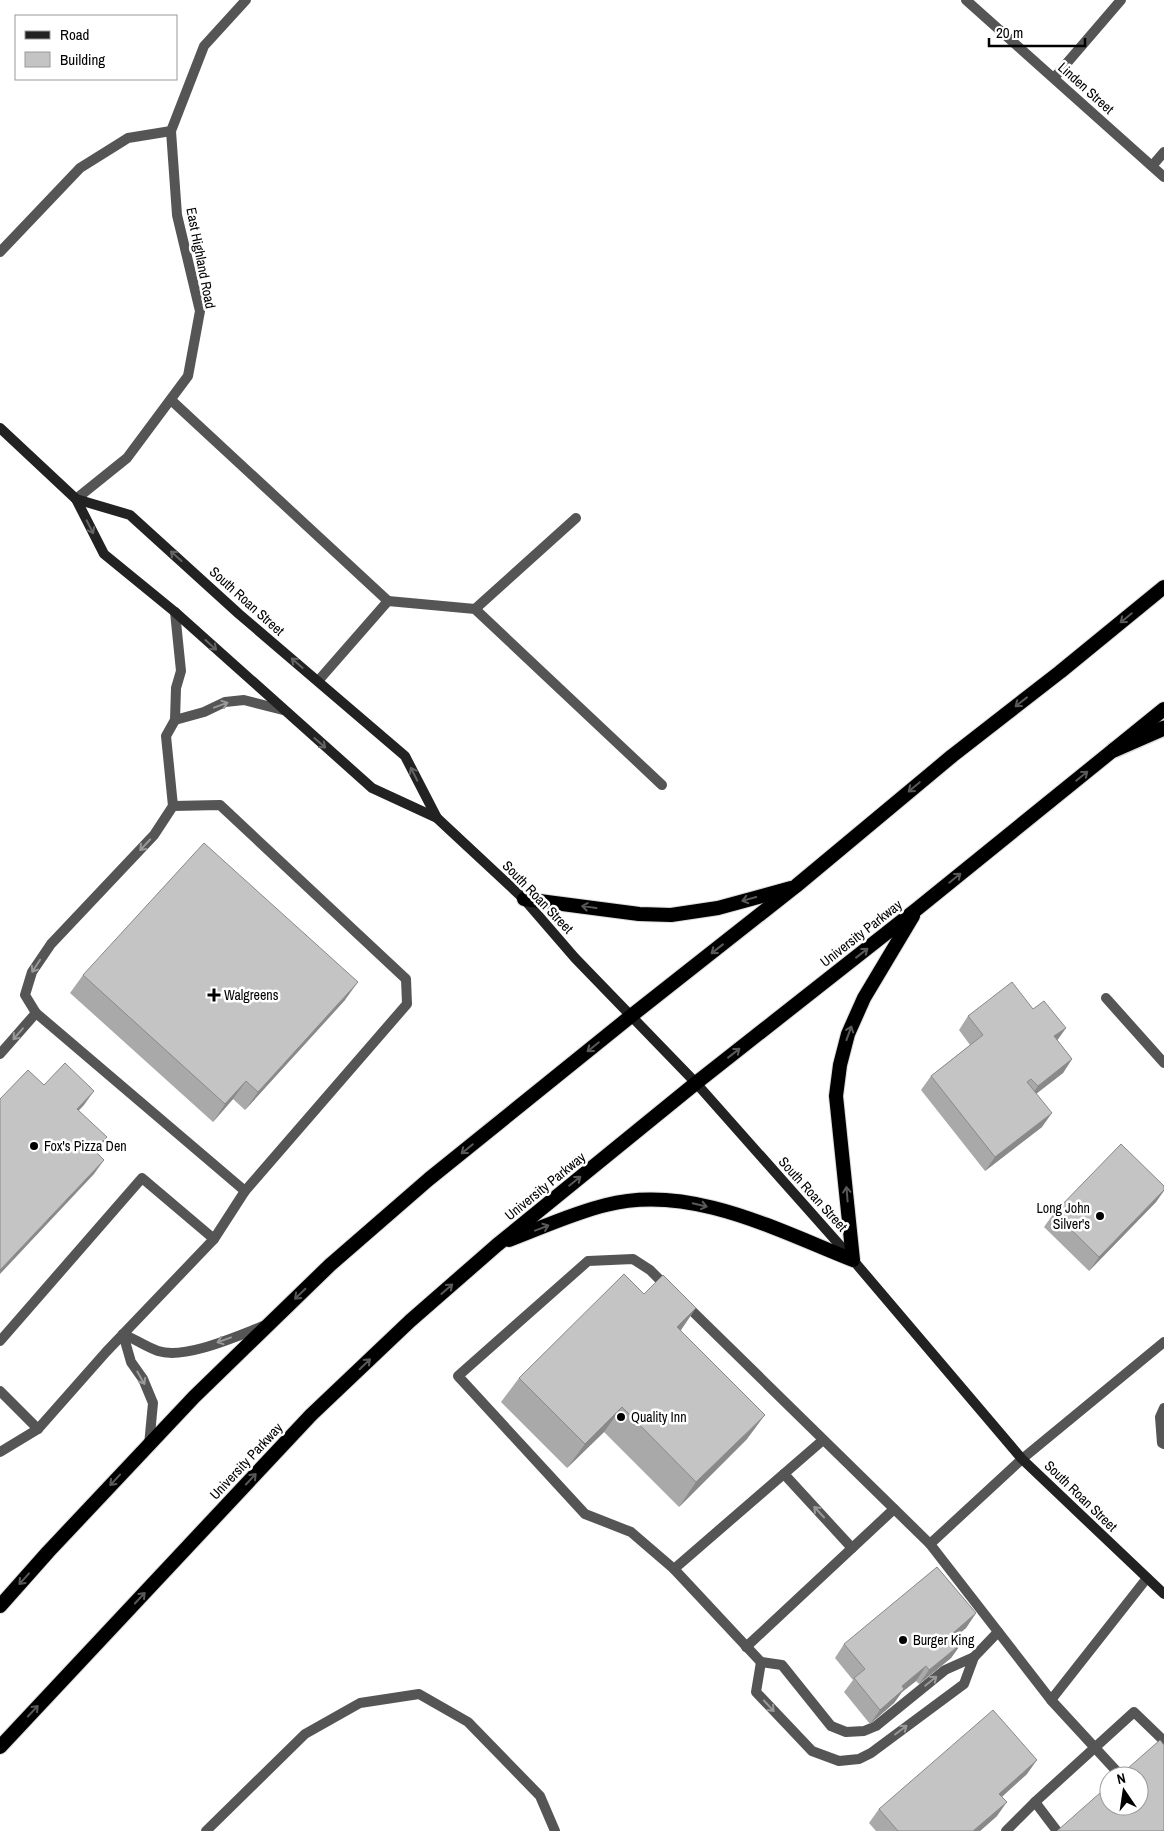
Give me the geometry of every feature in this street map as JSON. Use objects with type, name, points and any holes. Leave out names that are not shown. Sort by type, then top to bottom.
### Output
[{"type":"highway","points":[[0,1606],[54,1545],[148,1445],[330,1265],[430,1179],[631,1016],[796,886],[952,756],[1060,672],[1164,587]]},
{"type":"highway","name":"University Parkway","points":[[0,1747],[311,1415],[410,1321],[497,1245],[696,1083],[917,909],[1164,710]]},
{"type":"highway","points":[[1114,750],[1164,728]]},
{"type":"highway","points":[[524,899],[638,914],[671,915],[718,908],[796,886]]},
{"type":"highway","points":[[497,1245],[607,1204],[646,1199],[680,1200],[724,1210],[853,1260],[836,1096],[840,1065],[848,1034],[864,998],[917,909]]},
{"type":"main road","name":"South Roan Street","points":[[0,428],[76,499],[104,554],[175,612],[372,788],[437,818],[524,899],[575,958],[696,1083],[853,1260],[1022,1459],[1164,1594]]},
{"type":"main road","name":"South Roan Street","points":[[76,499],[130,514],[240,614],[405,756],[437,818]]},
{"type":"street","name":"East Highland Road","points":[[76,499],[127,458],[188,376],[200,311],[177,216],[171,131],[204,46],[246,0]]},
{"type":"street","name":"Linden Street","points":[[966,0],[1164,177]]},
{"type":"street","points":[[1054,78],[1121,0]]},
{"type":"street","points":[[0,252],[80,168],[128,138],[171,131]]},
{"type":"street","points":[[1152,166],[1164,152]]},
{"type":"street","points":[[171,400],[388,601],[475,610],[662,785]]},
{"type":"street","points":[[475,610],[576,518]]},
{"type":"street","points":[[318,681],[388,601]]},
{"type":"street","points":[[175,612],[181,671],[176,688],[175,720],[166,736],[173,806],[154,835],[51,944],[32,972],[25,995],[36,1013],[245,1191]]},
{"type":"street","points":[[175,720],[204,712],[225,702],[244,700],[283,710]]},
{"type":"street","points":[[0,1452],[38,1429],[123,1334],[214,1239],[245,1191],[407,1004],[406,979],[220,805],[173,806]]},
{"type":"street","points":[[1106,998],[1164,1063]]},
{"type":"street","points":[[0,1054],[36,1013]]},
{"type":"street","points":[[0,1341],[142,1178],[214,1239]]},
{"type":"street","points":[[998,1632],[974,1657],[945,1670],[876,1726],[864,1731],[846,1732],[831,1726],[782,1665],[761,1662],[674,1569],[631,1532],[585,1514],[458,1376],[588,1261],[633,1258],[650,1270],[930,1544],[1051,1700],[1112,1766]]},
{"type":"street","points":[[123,1334],[159,1351],[177,1354],[198,1349],[270,1323]]},
{"type":"street","points":[[123,1334],[131,1362],[143,1379],[153,1403],[148,1445]]},
{"type":"street","points":[[930,1544],[1022,1459],[1164,1342]]},
{"type":"street","points":[[0,1391],[38,1429]]},
{"type":"street","points":[[1164,1408],[1160,1417],[1162,1443],[1164,1444]]},
{"type":"street","points":[[674,1569],[823,1440]]},
{"type":"street","points":[[784,1474],[852,1548]]},
{"type":"street","points":[[746,1647],[894,1509]]},
{"type":"street","points":[[1051,1700],[1147,1578]]},
{"type":"street","points":[[761,1662],[756,1692],[812,1751],[839,1761],[859,1759],[871,1753],[964,1684],[974,1657]]},
{"type":"street","points":[[206,1831],[305,1734],[360,1703],[419,1694],[468,1722],[540,1796],[555,1831]]},
{"type":"street","points":[[1009,1830],[1035,1802],[1134,1712],[1164,1741]]},
{"type":"street","points":[[1035,1802],[1057,1831]]},
{"type":"building","points":[[204,843],[358,982],[258,1092],[246,1081],[225,1104],[83,975]]},
{"type":"building","points":[[1012,982],[1033,1009],[1044,1001],[1066,1028],[1054,1036],[1072,1059],[1038,1086],[1031,1079],[1027,1082],[1052,1113],[995,1157],[931,1076],[983,1035],[968,1016]]},
{"type":"building","points":[[65,1063],[94,1091],[77,1109],[107,1137],[94,1150],[104,1160],[0,1270],[0,1099],[28,1070],[44,1085]]},
{"type":"building","points":[[1121,1144],[1164,1186],[1164,1190],[1099,1257],[1054,1213]]},
{"type":"building","name":"Quality Inn","points":[[624,1274],[644,1294],[663,1275],[696,1308],[677,1327],[765,1415],[696,1482],[622,1407],[585,1444],[519,1378]]},
{"type":"building","points":[[937,1567],[976,1613],[952,1634],[961,1644],[929,1670],[926,1666],[902,1686],[904,1689],[880,1710],[854,1678],[865,1669],[844,1644]]},
{"type":"building","points":[[993,1710],[1037,1760],[999,1794],[1007,1802],[973,1831],[898,1831],[879,1809]]},
{"type":"building","points":[[1160,1740],[1164,1745],[1164,1831],[1057,1831],[1099,1794],[1099,1816],[1149,1816],[1149,1766],[1130,1766]]},
{"type":"place","name":"Walgreens","points":[[214,995]]},
{"type":"place","name":"Fox's Pizza Den","points":[[34,1146]]},
{"type":"place","name":"Long John Silver's","points":[[1100,1216]]},
{"type":"place","name":"Quality Inn","points":[[621,1417]]},
{"type":"place","name":"Burger King","points":[[903,1640]]}]
